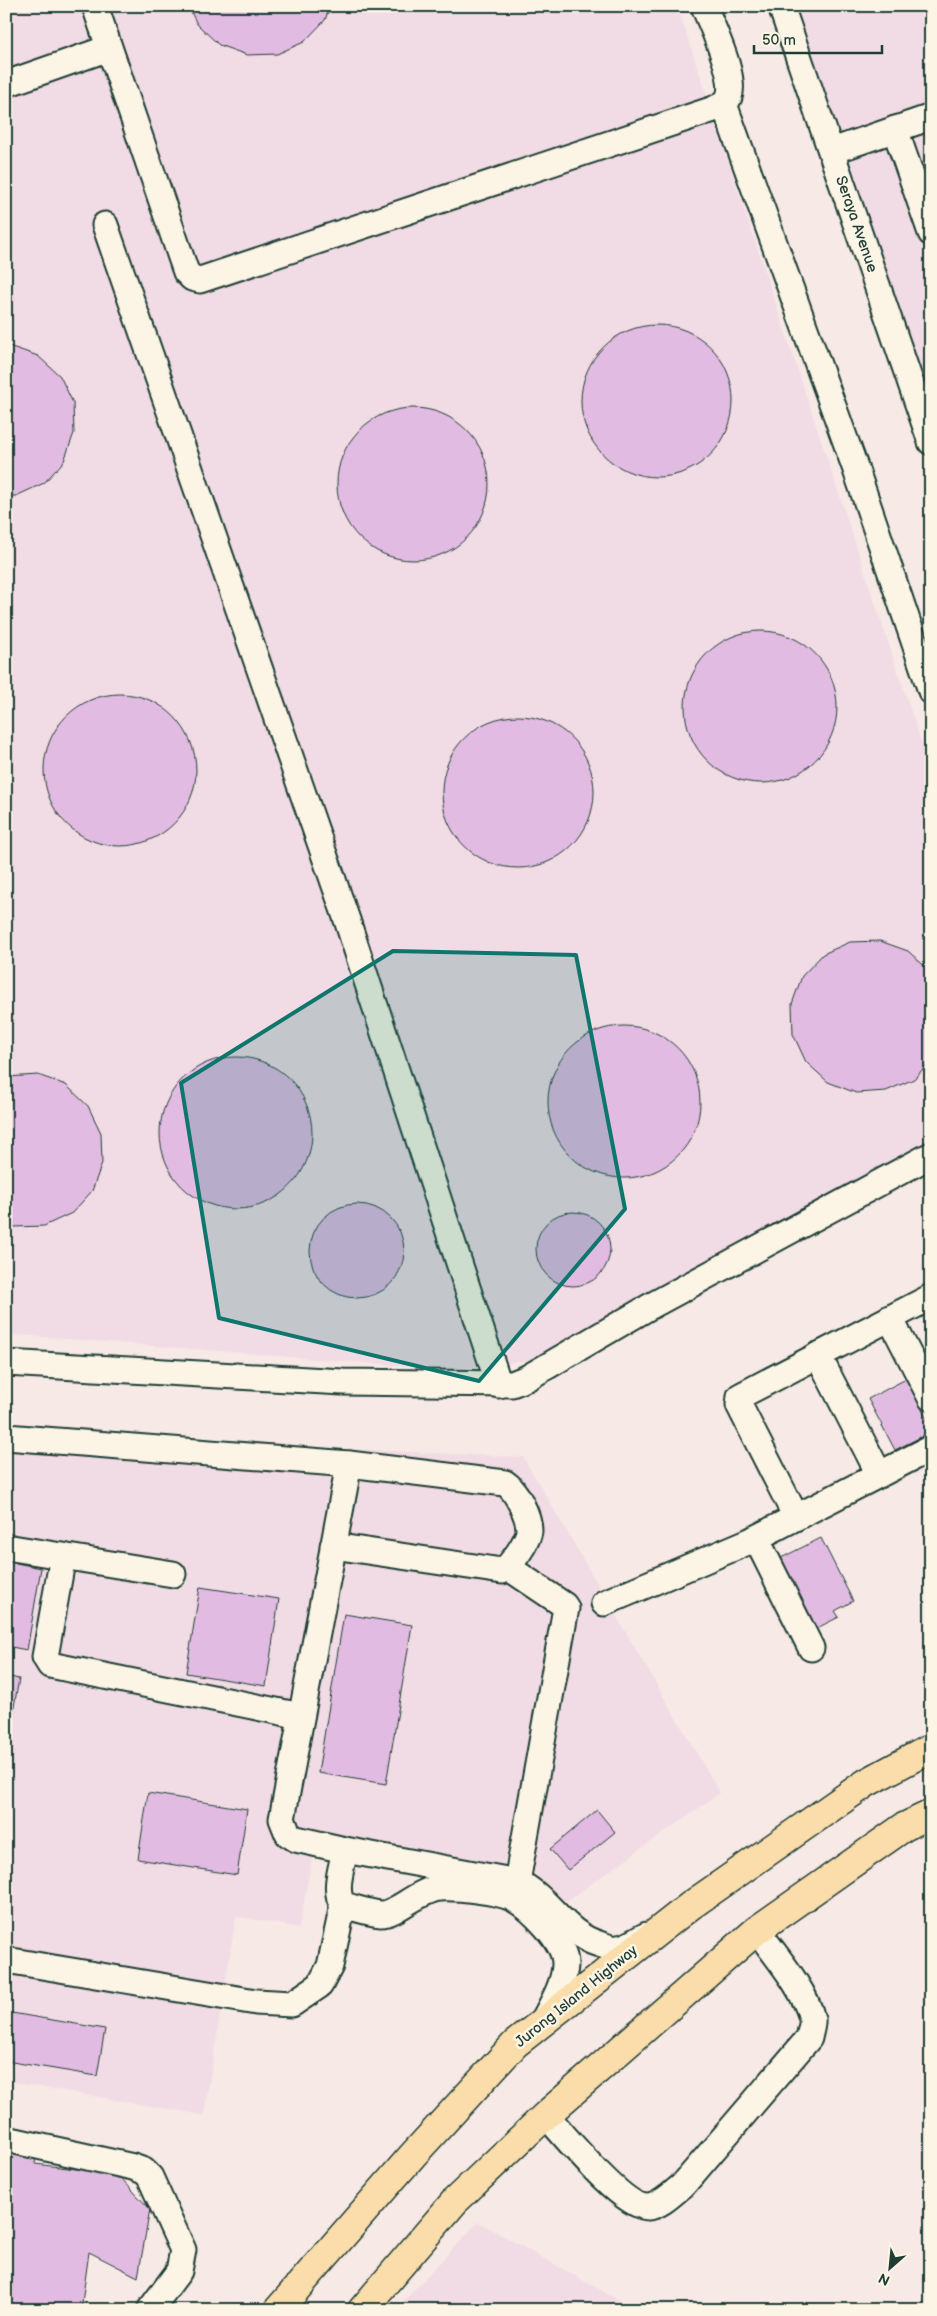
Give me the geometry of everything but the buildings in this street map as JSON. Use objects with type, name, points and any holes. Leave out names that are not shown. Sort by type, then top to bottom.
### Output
[{"type":"main road","name":"Jurong Island Highway","points":[[278,2310],[412,2156],[515,2044],[690,1906],[866,1783],[931,1748]]},
{"type":"main road","points":[[371,2307],[455,2201],[546,2115],[757,1930],[904,1827],[931,1814]]},
{"type":"street","points":[[95,6],[186,272],[192,278],[200,280],[714,110],[724,104],[729,96],[730,77],[704,6]]},
{"type":"street","name":"Seraya Avenue","points":[[782,6],[832,151],[925,406],[931,442]]},
{"type":"street","points":[[6,84],[109,48]]},
{"type":"street","points":[[724,104],[855,467],[931,692]]},
{"type":"street","points":[[832,151],[931,117]]},
{"type":"street","points":[[895,129],[931,233]]},
{"type":"street","points":[[105,226],[347,920],[499,1385]]},
{"type":"street","points":[[6,1363],[343,1382],[499,1385],[527,1378],[649,1307],[931,1155]]},
{"type":"street","points":[[796,1517],[738,1400],[743,1393],[931,1297]]},
{"type":"street","points":[[890,1318],[931,1398]]},
{"type":"street","points":[[818,1355],[878,1474]]},
{"type":"street","points":[[6,1438],[349,1464],[505,1482],[516,1493],[530,1528],[529,1534],[509,1568],[496,1572],[333,1546]]},
{"type":"street","points":[[604,1604],[756,1538],[931,1448]]},
{"type":"street","points":[[349,1464],[282,1819],[288,1834],[296,1838],[345,1850],[517,1882],[531,1890],[574,1932],[589,1941],[618,1948],[660,1929]]},
{"type":"street","points":[[756,1538],[811,1648]]},
{"type":"street","points":[[6,1546],[173,1574]]},
{"type":"street","points":[[63,1556],[45,1657],[50,1665],[301,1716]]},
{"type":"street","points":[[509,1568],[562,1603],[566,1608],[517,1882]]},
{"type":"street","points":[[6,1960],[256,2002],[292,2004],[320,1985],[330,1966],[343,1905],[338,1888],[345,1850]]},
{"type":"street","points":[[343,1905],[381,1914],[389,1912],[429,1890],[442,1888],[490,1892],[511,1898],[546,1926],[561,1946],[565,1963],[562,1982],[543,2022]]},
{"type":"street","points":[[546,2115],[616,2191],[636,2203],[647,2207],[660,2203],[683,2185],[809,2038],[813,2021],[805,2002],[782,1963],[757,1930]]},
{"type":"street","points":[[6,2139],[134,2167],[144,2171],[150,2177],[183,2250],[179,2271],[150,2310]]},
{"type":"highlighted area","points":[[393,951],[576,955],[625,1209],[479,1381],[219,1318],[181,1083]]},
{"type":"shaded area","points":[[6,6],[677,6],[931,772],[931,1153],[529,1360],[454,1370],[6,1334]]},
{"type":"shaded area","points":[[797,6],[931,6],[931,400],[838,128]]},
{"type":"shaded area","points":[[6,1427],[225,1444],[523,1457],[720,1793],[565,1902],[535,1873],[317,1831],[299,1928],[236,1916],[204,2115],[6,2081]]},
{"type":"shaded area","points":[[478,2222],[636,2310],[395,2310]]}]
